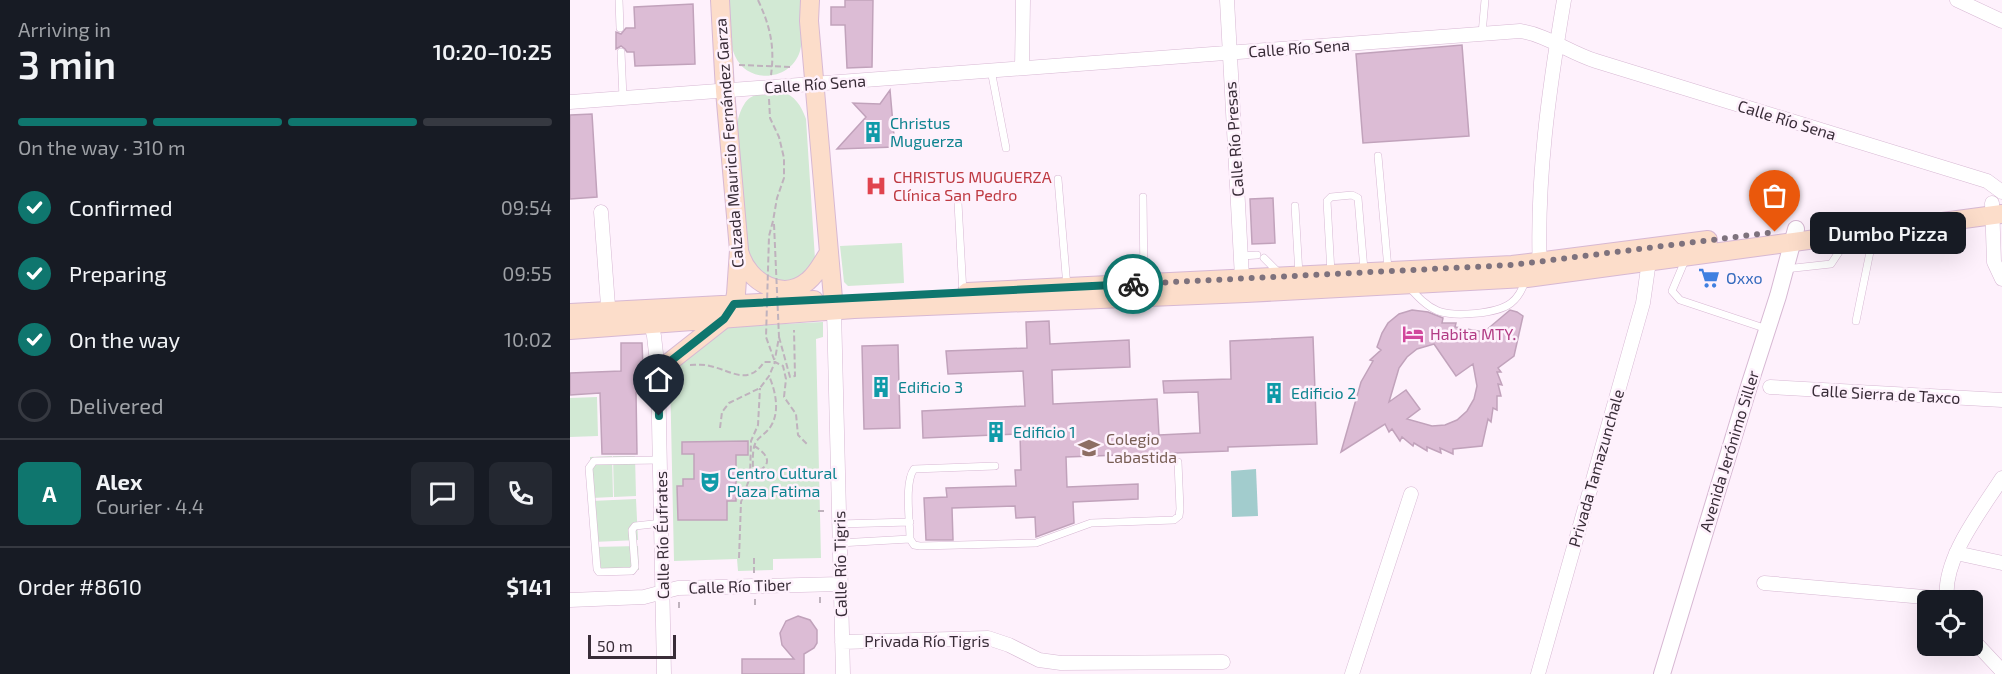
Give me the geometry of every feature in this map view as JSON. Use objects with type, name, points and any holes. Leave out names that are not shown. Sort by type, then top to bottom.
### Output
[{"type":"main road","name":"Calzada Mauricio Fernández Garza","points":[[720,0],[725,91],[739,250],[738,281],[729,311]]},
{"type":"main road","points":[[810,0],[808,21],[833,304]]},
{"type":"main road","points":[[1649,255],[1687,256],[1795,236],[1875,231],[1998,205]]},
{"type":"main road","points":[[570,330],[609,319],[833,304],[1144,290],[1408,285],[1536,272],[1998,205]]},
{"type":"main road","points":[[739,250],[743,265],[754,279],[777,289],[793,288],[807,282],[820,268],[828,254]]},
{"type":"main road","points":[[964,298],[1067,287],[1144,290],[1242,278],[1388,271],[1536,272]]},
{"type":"main road","points":[[570,313],[651,324],[729,311]]},
{"type":"main road","points":[[658,371],[729,311]]},
{"type":"street","points":[[1022,68],[1023,0]]},
{"type":"street","name":"Calle Río Presas","points":[[1227,0],[1242,278]]},
{"type":"street","points":[[1536,272],[1548,100],[1564,0]]},
{"type":"street","points":[[1957,0],[2002,21]]},
{"type":"street","name":"Calle Río Sena","points":[[570,102],[1528,32],[1596,61],[1987,181],[1998,205]]},
{"type":"street","points":[[1998,205],[1994,262],[2002,279]]},
{"type":"street","points":[[601,212],[609,319]]},
{"type":"street","name":"Avenida Jerónimo Siller","points":[[1662,674],[1795,236]]},
{"type":"street","name":"Privada Tamazunchale","points":[[1538,674],[1643,303],[1649,255]]},
{"type":"street","name":"Calle Río Tigris","points":[[833,304],[843,674]]},
{"type":"street","name":"Calle Río Éufrates","points":[[651,324],[658,371],[664,674]]},
{"type":"street","name":"Calle Sierra de Taxco","points":[[1770,387],[2002,400]]},
{"type":"street","points":[[1947,590],[1947,581],[1956,553],[2002,478]]},
{"type":"street","points":[[1352,674],[1411,494]]},
{"type":"street","points":[[1956,553],[2002,563]]},
{"type":"street","points":[[1764,583],[1917,597]]},
{"type":"street","name":"Calle Río Tiber","points":[[570,600],[644,597],[678,588],[840,584]]},
{"type":"street","name":"Privada Río Tigris","points":[[842,642],[974,637],[998,640],[1039,660],[1061,663],[1223,662]]},
{"type":"street","points":[[1983,650],[2002,670]]},
{"type":"lane","points":[[619,0],[620,28]]},
{"type":"lane","points":[[1482,34],[1485,0]]},
{"type":"lane","points":[[621,52],[623,98]]},
{"type":"lane","points":[[990,70],[1006,148]]},
{"type":"lane","points":[[1378,156],[1388,271]]},
{"type":"lane","points":[[1058,179],[1067,287]]},
{"type":"lane","points":[[1331,274],[1327,201],[1331,196],[1352,195],[1358,200],[1364,273]]},
{"type":"lane","points":[[1143,196],[1144,290]]},
{"type":"lane","points":[[958,203],[964,298]]},
{"type":"lane","points":[[1241,256],[1261,257],[1290,276],[1295,206]]},
{"type":"lane","points":[[1856,321],[1875,231]]},
{"type":"lane","points":[[1785,269],[1831,264],[1851,234]]},
{"type":"lane","points":[[1687,256],[1672,291],[1680,300],[1767,329]]},
{"type":"lane","points":[[1408,285],[1418,298],[1436,310],[1446,313],[1489,312],[1510,305],[1536,272]]},
{"type":"lane","points":[[660,460],[594,461],[591,464],[589,468],[599,572],[632,571],[635,567],[632,530],[635,526],[662,523]]},
{"type":"lane","points":[[995,466],[914,470],[909,476],[910,539],[914,545],[1036,543],[1091,523],[1174,520],[1179,516],[1180,509],[1178,462]]},
{"type":"lane","points":[[839,524],[910,522]]},
{"type":"lane","points":[[839,543],[910,539]]},
{"type":"path","points":[[736,65],[793,67]]},
{"type":"path","points":[[775,362],[766,337],[769,236],[784,178]]},
{"type":"path","points":[[720,428],[722,412],[729,403],[760,388],[775,362],[779,337],[773,221]]},
{"type":"path","points":[[779,337],[790,377],[795,376],[794,330]]},
{"type":"path","points":[[685,364],[709,365],[731,373],[746,375],[758,371],[764,362],[775,362],[783,366],[786,379],[784,397],[796,414],[798,435],[808,446]]},
{"type":"path","points":[[754,446],[764,451],[767,458],[762,470],[753,472],[754,446],[760,436],[768,430],[774,418],[776,404],[774,388],[769,376]]},
{"type":"path","points":[[739,558],[741,502],[750,477],[752,436],[758,425],[760,388]]},
{"type":"shaded area","points":[[730,0],[801,0],[800,51],[788,69],[769,76],[749,72],[741,65],[731,43]]},
{"type":"shaded area","points":[[781,91],[797,102],[806,119],[815,259],[812,267],[794,283],[764,281],[746,255],[737,123],[743,106],[751,97]]},
{"type":"shaded area","points":[[902,243],[904,283],[848,286],[844,282],[840,246]]},
{"type":"shaded area","points":[[823,322],[823,337],[816,339],[821,558],[773,559],[773,570],[738,571],[737,559],[674,561],[670,375],[720,327]]},
{"type":"shaded area","points":[[597,397],[598,436],[570,437],[570,398]]},
{"type":"shaded area","points":[[612,456],[613,497],[591,498],[590,457]]},
{"type":"shaded area","points":[[613,456],[635,456],[636,496],[614,497]]},
{"type":"shaded area","points":[[1256,469],[1258,516],[1232,517],[1231,471]]},
{"type":"shaded area","points":[[636,499],[638,540],[593,542],[591,501]]},
{"type":"shaded area","points":[[638,546],[639,570],[595,571],[594,547]]},
{"type":"building","points":[[845,0],[873,0],[872,67],[847,68],[845,25],[831,25],[831,7],[845,7]]},
{"type":"building","points":[[693,4],[695,64],[635,66],[634,52],[627,52],[621,46],[616,49],[616,32],[621,34],[626,28],[635,28],[634,7]]},
{"type":"building","points":[[1462,45],[1469,136],[1363,143],[1356,54]]},
{"type":"building","name":"Christus Muguerza","points":[[890,90],[895,147],[837,149],[866,117],[853,103],[880,104]]},
{"type":"building","points":[[592,114],[597,197],[570,199],[570,115]]},
{"type":"building","points":[[1788,185],[1791,204],[1770,207],[1767,188]]},
{"type":"building","points":[[1273,198],[1275,243],[1252,244],[1250,199]]},
{"type":"building","points":[[1412,310],[1428,312],[1443,318],[1442,323],[1456,323],[1455,327],[1484,332],[1510,310],[1523,316],[1514,356],[1498,368],[1501,372],[1497,372],[1502,385],[1498,384],[1501,396],[1497,396],[1497,410],[1493,408],[1491,422],[1488,419],[1482,446],[1453,449],[1453,454],[1440,448],[1441,453],[1427,447],[1427,451],[1414,443],[1413,446],[1402,437],[1400,441],[1392,429],[1389,432],[1385,424],[1341,452],[1361,382],[1373,361],[1370,360],[1381,350],[1377,347],[1388,323],[1399,314]],"holes":[[[1434,344],[1456,376],[1473,364],[1477,386],[1474,399],[1467,411],[1457,420],[1445,425],[1432,426],[1407,419],[1420,409],[1406,390],[1389,402],[1399,368],[1417,349]]]},
{"type":"building","name":"Edificio 1","points":[[1049,321],[1050,344],[1129,340],[1130,367],[1052,370],[1053,404],[1157,399],[1159,435],[1200,433],[1198,392],[1164,393],[1163,381],[1231,379],[1230,341],[1313,337],[1317,444],[1228,447],[1228,451],[1066,457],[1067,487],[1138,484],[1138,499],[1073,502],[1074,523],[1036,537],[1035,517],[1016,518],[1015,506],[952,508],[953,540],[926,540],[924,498],[947,497],[946,488],[1016,486],[1015,470],[1021,470],[1020,434],[923,438],[922,411],[1025,406],[1023,371],[948,374],[946,351],[1027,348],[1026,322]]},
{"type":"building","points":[[621,343],[642,343],[644,391],[636,392],[637,454],[602,454],[600,393],[570,395],[570,373],[621,371]]},
{"type":"building","name":"Edificio 3","points":[[898,345],[900,428],[864,429],[862,346]]},
{"type":"building","name":"Centro Cultural Plaza Fatima","points":[[748,441],[748,455],[736,455],[736,501],[727,501],[727,520],[678,520],[677,486],[683,486],[683,479],[694,479],[694,454],[682,454],[682,442]]},
{"type":"building","points":[[798,616],[810,620],[817,630],[817,643],[814,648],[804,654],[804,674],[742,674],[742,659],[794,659],[782,645],[780,633],[786,621]]},
{"type":"way so far","points":[[1133,284],[1512,265],[1775,232]]},
{"type":"place","name":"Christus Muguerza","points":[[873,132]]},
{"type":"place","name":"CHRISTUS MUGUERZA Clínica San Pedro","points":[[876,186]]},
{"type":"place","name":"Dumbo Pizza","points":[[1775,232]]},
{"type":"place","name":"Oxxo","points":[[1709,278]]},
{"type":"place","name":"Habita MTY.","points":[[1413,334]]},
{"type":"place","name":"Edificio 3","points":[[881,387]]},
{"type":"place","name":"Edificio 2","points":[[1274,393]]},
{"type":"place","name":"Edificio 1","points":[[996,432]]},
{"type":"place","name":"Colegio Labastida","points":[[1089,448]]},
{"type":"place","name":"Centro Cultural Plaza Fatima","points":[[710,482]]},
{"type":"route","points":[[659,416],[658,371],[724,319],[734,304],[1133,284]]}]
